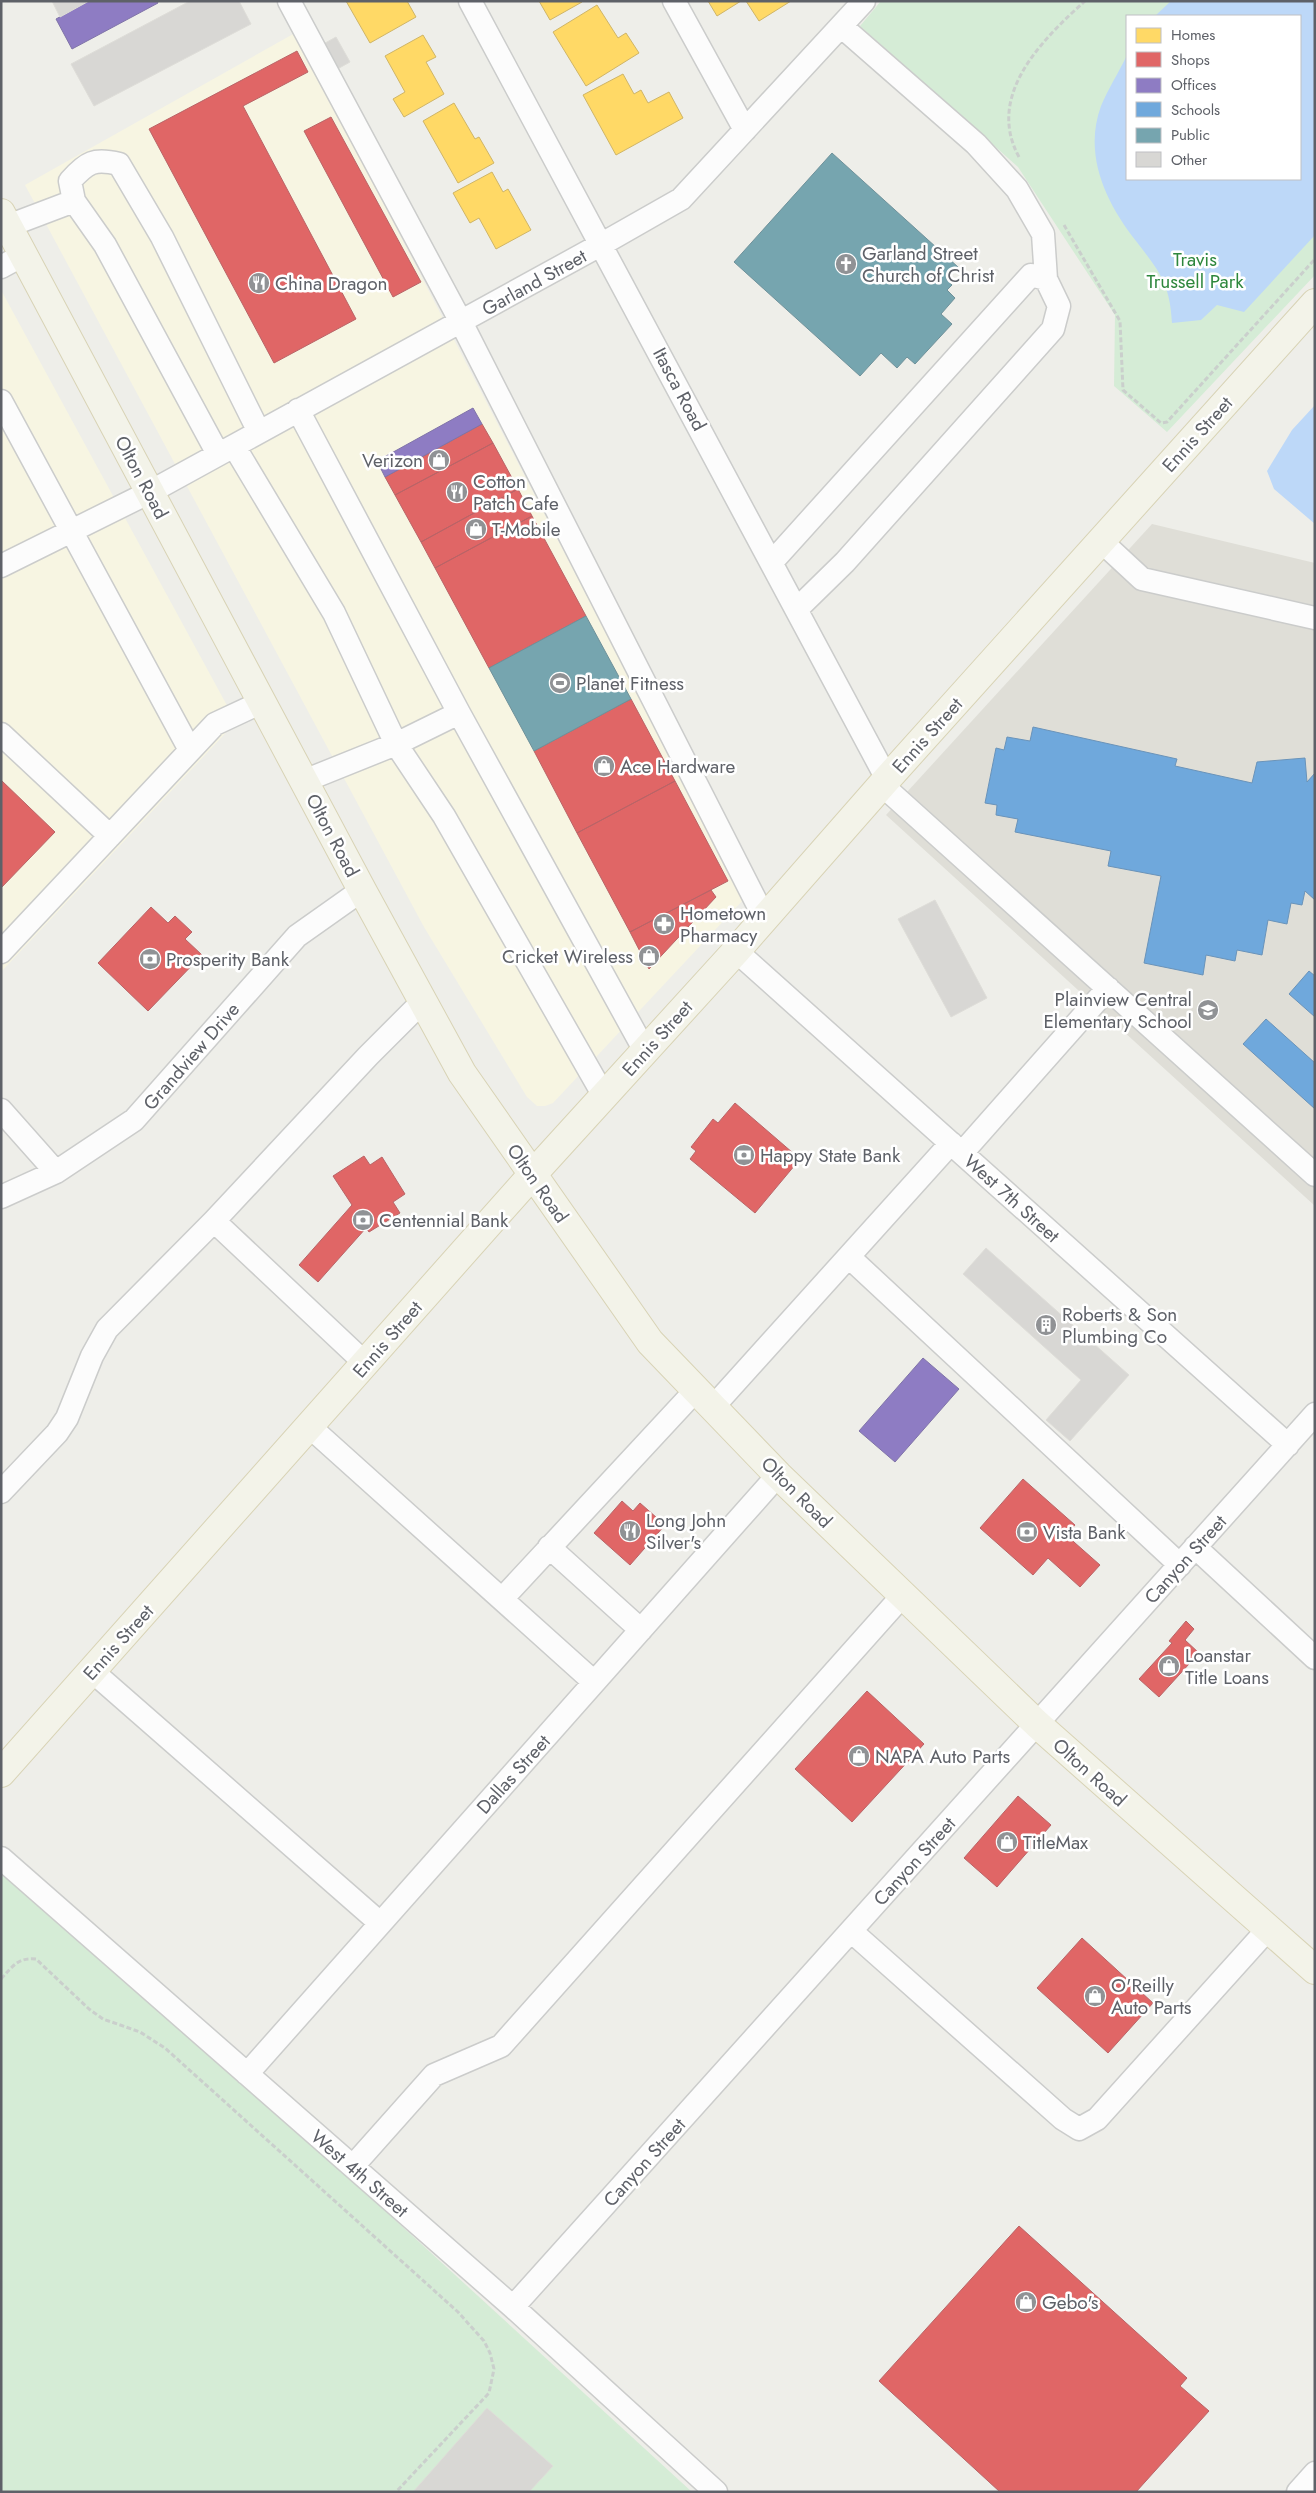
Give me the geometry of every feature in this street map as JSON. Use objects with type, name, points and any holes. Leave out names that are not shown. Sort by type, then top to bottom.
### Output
[{"type":"main road","name":"Olton Road","points":[[5,219],[12,261],[150,492],[362,890],[462,1073],[650,1342],[778,1475],[1037,1724],[1315,1970]]},
{"type":"main road","name":"Ennis Street","points":[[1,1773],[532,1175],[736,952],[885,782],[1315,303]]},
{"type":"street","points":[[289,1],[461,322],[765,919]]},
{"type":"street","name":"Itasca Road","points":[[470,1],[797,609],[885,782]]},
{"type":"street","points":[[674,1],[745,130]]},
{"type":"street","name":"Garland Street","points":[[1,566],[150,492],[602,244],[681,198],[842,26],[858,4]]},
{"type":"street","points":[[797,609],[844,562],[1053,329],[1059,306],[1046,279],[1043,234],[1017,189],[976,144],[842,26]]},
{"type":"street","points":[[259,432],[162,237],[119,164],[102,160],[85,165],[70,181],[74,201],[105,245],[226,450],[334,613],[396,744],[444,816],[604,1096]]},
{"type":"street","points":[[5,219],[74,201]]},
{"type":"street","points":[[772,562],[1031,275],[1046,279]]},
{"type":"street","points":[[1,401],[190,750]]},
{"type":"street","points":[[298,410],[459,713],[645,1051]]},
{"type":"street","points":[[1101,541],[1142,578],[1315,618]]},
{"type":"street","points":[[1,952],[215,724],[262,702]]},
{"type":"street","points":[[304,781],[396,744],[459,713]]},
{"type":"street","points":[[1,734],[110,836]]},
{"type":"street","points":[[885,782],[1108,988],[1315,1174]]},
{"type":"street","name":"Grandview Drive","points":[[1,1196],[56,1172],[134,1120],[297,936],[362,890]]},
{"type":"street","name":"West 7th Street","points":[[736,952],[1288,1444]]},
{"type":"street","points":[[502,1599],[549,1547],[849,1257],[1108,988]]},
{"type":"street","points":[[1,1492],[57,1433],[67,1418],[92,1356],[107,1329],[214,1221],[368,1056],[423,1001]]},
{"type":"street","points":[[1,1110],[56,1172]]},
{"type":"street","points":[[214,1221],[366,1364]]},
{"type":"street","points":[[849,1257],[1180,1565]]},
{"type":"street","name":"Canyon Street","points":[[514,2307],[1315,1414]]},
{"type":"street","points":[[310,1427],[594,1682]]},
{"type":"street","name":"Dallas Street","points":[[247,2074],[778,1475]]},
{"type":"street","points":[[549,1547],[641,1630]]},
{"type":"street","points":[[1195,1547],[1315,1658]]},
{"type":"street","points":[[353,2166],[434,2075],[501,2046],[903,1595]]},
{"type":"street","points":[[92,1671],[380,1923]]},
{"type":"street","name":"West 4th Street","points":[[1,1858],[514,2307],[716,2492]]},
{"type":"street","points":[[851,1931],[1063,2119],[1079,2129],[1097,2119],[1268,1929]]},
{"type":"street","points":[[1298,2492],[1315,2473]]},
{"type":"path","points":[[1023,164],[1016,151],[1010,119],[1010,109],[1017,80],[1050,33],[1085,1]]},
{"type":"path","points":[[1061,221],[1120,321],[1123,390],[1161,423],[1167,422],[1315,259]]},
{"type":"path","points":[[1,1979],[17,1962],[25,1958],[36,1960],[89,2009],[103,2019],[140,2032],[165,2048],[458,2312],[484,2341],[490,2353],[494,2369],[488,2393],[396,2492]]},
{"type":"shaded area","points":[[295,33],[744,899],[553,1103],[545,1106],[537,1106],[527,1097],[424,927],[25,185]]},
{"type":"shaded area","points":[[1,290],[236,722],[1,972]]},
{"type":"shaded area","name":"Plainview Central Elementary School","points":[[1152,524],[1315,563],[1315,1206],[886,815]]},
{"type":"green space","name":"Travis Trussell Park","points":[[881,1],[1315,1],[1315,275],[1167,432],[1114,386],[1115,315],[1018,167],[860,26]]},
{"type":"green space","points":[[1,1859],[692,2492],[1,2492]]},
{"type":"water","points":[[1171,1],[1315,1],[1315,235],[1244,312],[1217,305],[1201,320],[1172,323],[1169,298],[1162,278],[1115,211],[1100,178],[1096,160],[1096,124],[1101,106],[1126,57],[1126,180],[1301,180],[1301,15],[1156,15]]},
{"type":"water","points":[[1315,405],[1315,524],[1274,489],[1267,471],[1292,430]]},
{"type":"building: Homes","points":[[346,1],[407,1],[416,17],[370,43]]},
{"type":"building: Homes","points":[[539,1],[582,1],[582,2],[550,20]]},
{"type":"building: Homes","points":[[708,1],[741,1],[717,16]]},
{"type":"building: Homes","points":[[746,1],[791,1],[759,21]]},
{"type":"building: Homes","points":[[597,5],[618,38],[626,33],[639,53],[586,86],[553,32]]},
{"type":"building: Homes","points":[[423,35],[436,57],[426,62],[444,94],[404,117],[393,99],[405,92],[385,56]]},
{"type":"building: Homes","points":[[623,74],[634,94],[641,90],[648,103],[669,92],[683,118],[616,155],[583,95]]},
{"type":"building: Homes","points":[[454,103],[475,139],[479,137],[494,163],[458,183],[423,121]]},
{"type":"building: Homes","points":[[492,172],[503,192],[508,189],[531,230],[496,249],[479,218],[470,223],[453,193]]},
{"type":"building: Shops","points":[[297,51],[308,72],[243,106],[356,319],[274,363],[149,129]]},
{"type":"building: Shops","points":[[331,117],[421,282],[393,297],[304,131]]},
{"type":"building: Shops","name":"Verizon","points":[[482,424],[493,443],[395,495],[385,477]]},
{"type":"building: Shops","name":"Cotton Patch Cafe","points":[[493,443],[518,489],[421,542],[395,495]]},
{"type":"building: Shops","name":"T-Mobile","points":[[518,489],[532,516],[435,568],[421,542]]},
{"type":"building: Shops","points":[[532,516],[586,616],[489,668],[435,568]]},
{"type":"building: Shops","name":"Ace Hardware","points":[[631,699],[675,781],[577,833],[534,751]]},
{"type":"building: Shops","points":[[1,780],[55,832],[1,888]]},
{"type":"building: Shops","points":[[675,781],[728,881],[630,932],[577,833]]},
{"type":"building: Shops","points":[[711,890],[716,897],[649,969],[630,932]]},
{"type":"building: Shops","name":"Prosperity Bank","points":[[151,907],[168,923],[175,916],[192,932],[185,939],[202,955],[148,1011],[98,963]]},
{"type":"building: Shops","name":"Happy State Bank","points":[[735,1103],[800,1159],[755,1213],[690,1159],[696,1151],[691,1147],[713,1119],[718,1123]]},
{"type":"building: Shops","name":"Centennial Bank","points":[[364,1156],[370,1165],[382,1157],[405,1194],[393,1202],[400,1213],[369,1232],[366,1228],[318,1282],[299,1265],[352,1205],[333,1176]]},
{"type":"building: Shops","name":"Vista Bank","points":[[1023,1479],[1075,1525],[1066,1535],[1100,1565],[1080,1587],[1048,1558],[1033,1575],[980,1528]]},
{"type":"building: Shops","points":[[622,1501],[633,1511],[640,1503],[665,1525],[630,1565],[594,1533]]},
{"type":"building: Shops","name":"Loanstar Title Loans","points":[[1186,1621],[1194,1629],[1185,1640],[1199,1653],[1159,1697],[1139,1679],[1172,1643],[1169,1641]]},
{"type":"building: Shops","name":"NAPA Auto Parts","points":[[867,1691],[924,1744],[852,1822],[795,1769]]},
{"type":"building: Shops","name":"TitleMax","points":[[1018,1796],[1051,1825],[997,1887],[964,1858]]},
{"type":"building: Shops","name":"O'Reilly Auto Parts","points":[[1082,1938],[1153,2003],[1108,2053],[1037,1988]]},
{"type":"building: Shops","name":"Gebo's","points":[[1019,2226],[1187,2378],[1180,2386],[1209,2411],[1136,2492],[1000,2492],[879,2381]]},
{"type":"building: Offices","points":[[89,1],[157,1],[158,3],[72,49],[56,19]]},
{"type":"building: Offices","points":[[473,408],[482,424],[385,477],[377,461]]},
{"type":"building: Offices","points":[[923,1358],[959,1389],[895,1462],[859,1431]]},
{"type":"building: Schools","points":[[1033,727],[1177,759],[1175,766],[1252,783],[1257,762],[1305,758],[1307,782],[1315,773],[1315,900],[1305,891],[1302,905],[1291,903],[1287,924],[1268,920],[1262,955],[1237,950],[1235,961],[1206,955],[1203,975],[1144,963],[1161,876],[1108,866],[1111,851],[1015,832],[1018,819],[996,815],[997,805],[985,803],[996,748],[1004,750],[1007,737],[1030,741]]},
{"type":"building: Schools","points":[[1309,971],[1315,976],[1315,1017],[1289,994]]},
{"type":"building: Schools","points":[[1266,1019],[1315,1063],[1315,1109],[1243,1044]]},
{"type":"building: Public","name":"Garland Street Church of Christ","points":[[832,153],[958,267],[946,279],[952,285],[947,290],[955,298],[941,314],[952,324],[915,364],[907,357],[897,368],[881,353],[860,376],[734,262]]},
{"type":"building: Public","name":"Planet Fitness","points":[[586,616],[631,699],[534,751],[489,668]]},
{"type":"building: Other","points":[[52,1],[89,1],[60,17]]},
{"type":"building: Other","points":[[190,1],[239,1],[251,24],[94,106],[71,64]]},
{"type":"building: Other","points":[[336,37],[350,62],[332,72],[318,47]]},
{"type":"building: Other","points":[[935,900],[987,998],[951,1017],[898,919]]},
{"type":"building: Other","name":"Roberts & Son Plumbing Co","points":[[986,1248],[1129,1375],[1070,1441],[1046,1420],[1081,1380],[963,1274]]},
{"type":"building: Other","points":[[487,2408],[553,2466],[529,2492],[413,2492]]},
{"type":"place","name":"Garland Street Church of Christ","points":[[846,264]]},
{"type":"place","name":"China Dragon","points":[[259,283]]},
{"type":"place","name":"Verizon","points":[[439,460]]},
{"type":"place","name":"Cotton Patch Cafe","points":[[457,492]]},
{"type":"place","name":"T-Mobile","points":[[476,529]]},
{"type":"place","name":"Planet Fitness","points":[[560,683]]},
{"type":"place","name":"Ace Hardware","points":[[604,766]]},
{"type":"place","name":"Hometown Pharmacy","points":[[664,924]]},
{"type":"place","name":"Cricket Wireless","points":[[649,956]]},
{"type":"place","name":"Prosperity Bank","points":[[150,959]]},
{"type":"place","name":"Plainview Central Elementary School","points":[[1208,1010]]},
{"type":"place","name":"Happy State Bank","points":[[744,1155]]},
{"type":"place","name":"Centennial Bank","points":[[363,1220]]},
{"type":"place","name":"Roberts & Son Plumbing Co","points":[[1046,1325]]},
{"type":"place","name":"Long John Silver's","points":[[630,1531]]},
{"type":"place","name":"Vista Bank","points":[[1027,1532]]},
{"type":"place","name":"Loanstar Title Loans","points":[[1169,1666]]},
{"type":"place","name":"NAPA Auto Parts","points":[[859,1756]]},
{"type":"place","name":"TitleMax","points":[[1007,1842]]},
{"type":"place","name":"O'Reilly Auto Parts","points":[[1095,1996]]},
{"type":"place","name":"Gebo's","points":[[1026,2302]]}]
